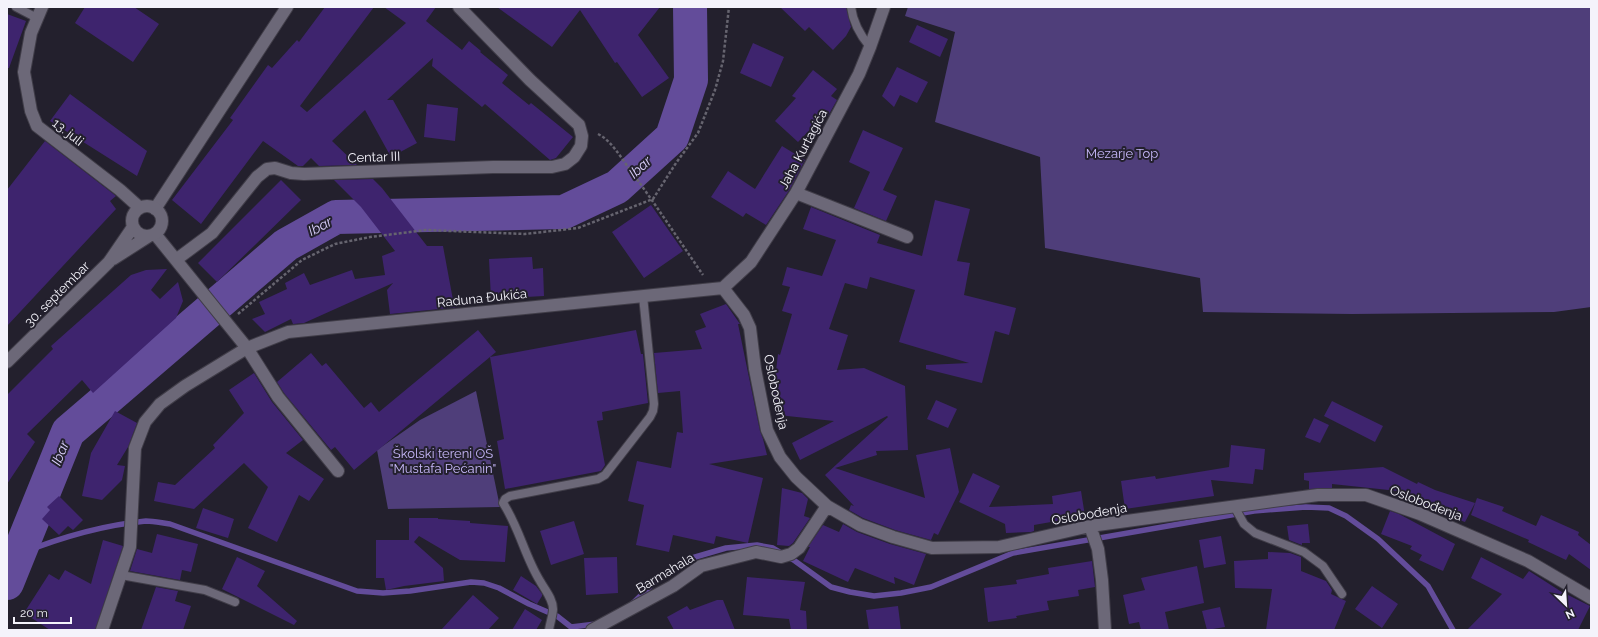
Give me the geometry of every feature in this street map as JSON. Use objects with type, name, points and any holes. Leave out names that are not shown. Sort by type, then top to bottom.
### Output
[{"type":"street","points":[[155,209],[287,7]]},
{"type":"street","name":"Centar III","points":[[177,259],[212,233],[257,177],[266,169],[275,168],[290,173],[304,174],[493,167],[552,167],[565,164],[574,157],[581,146],[582,136],[579,125],[530,80],[459,7]]},
{"type":"street","name":"Jaha Kurtagića","points":[[717,289],[751,262],[796,193],[859,74],[884,7]]},
{"type":"street","name":"13. juli","points":[[39,13],[32,33],[24,72],[31,111],[37,126],[120,190],[140,208]]},
{"type":"street","points":[[796,193],[907,237]]},
{"type":"street","points":[[150,207],[155,209],[161,217],[161,226],[152,235],[143,236],[137,233],[133,227],[132,220],[134,213],[140,208],[150,207]]},
{"type":"street","name":"30. septembar","points":[[109,262],[133,227]]},
{"type":"street","points":[[152,235],[177,259],[197,284],[247,348],[278,397],[338,470]]},
{"type":"street","name":"30. septembar","points":[[8,358],[109,262],[152,235]]},
{"type":"street","name":"Raduna Ðukića","points":[[102,630],[130,547],[135,448],[145,422],[160,404],[185,386],[247,348],[288,332],[717,289]]},
{"type":"street","name":"Oslobođenja","points":[[717,289],[744,315],[750,328],[755,368],[767,430],[780,457],[796,477],[827,506],[867,527],[893,537],[932,548],[999,547],[1091,529],[1234,506],[1318,495],[1366,496],[1420,514],[1528,561],[1591,598]]},
{"type":"street","name":"Barmahala","points":[[600,628],[673,586],[701,566],[756,552],[786,556],[799,548],[827,506]]},
{"type":"street","points":[[1091,529],[1098,549],[1102,580],[1105,630]]},
{"type":"lane","points":[[16,7],[39,13]]},
{"type":"lane","points":[[851,7],[852,16],[860,35],[870,47]]},
{"type":"lane","points":[[549,627],[553,610],[551,601],[538,579],[510,514],[503,503],[505,499],[510,496],[598,479],[605,475],[650,417],[654,411],[654,404],[643,296]]},
{"type":"lane","points":[[1234,506],[1244,524],[1255,533],[1304,552],[1323,566],[1342,594]]},
{"type":"lane","points":[[121,574],[205,590],[235,602]]},
{"type":"path","points":[[238,337],[247,329],[236,315],[302,260],[335,244],[370,237],[426,230],[525,234],[578,228],[653,199],[676,163],[698,133],[715,90],[723,61],[730,7]]},
{"type":"path","points":[[616,151],[653,199],[717,289]]},
{"type":"green space","name":"Mezarje Top","points":[[908,7],[1591,7],[1591,307],[1554,312],[1352,314],[1203,312],[1200,278],[1045,248],[1040,157],[935,122],[955,32],[905,16]]},
{"type":"green space","name":"Školski tereni OŠ \"Mustafa Pećanin\"","points":[[476,391],[500,507],[388,509],[377,450],[420,420]]},
{"type":"building","points":[[85,7],[134,7],[159,24],[133,62],[75,23]]},
{"type":"building","points":[[325,7],[374,7],[300,106],[307,112],[406,23],[384,7],[436,7],[426,21],[462,50],[469,41],[508,75],[502,83],[529,105],[531,103],[573,137],[556,158],[550,160],[485,104],[482,107],[432,66],[433,58],[387,100],[393,100],[417,143],[391,157],[365,110],[332,141],[357,165],[319,166],[311,158],[303,166],[298,166],[263,141],[201,224],[172,200],[233,120],[230,118],[268,65],[272,68],[297,40],[299,42]]},
{"type":"building","points":[[497,7],[660,7],[638,35],[669,78],[642,97],[617,62],[615,63],[580,10],[552,47]]},
{"type":"building","points":[[780,7],[846,7],[851,27],[846,36],[833,50],[809,27],[805,31]]},
{"type":"building","points":[[7,14],[26,21],[9,68],[7,68]]},
{"type":"building","points":[[917,25],[948,39],[940,57],[909,42]]},
{"type":"building","points":[[753,43],[784,57],[771,87],[740,73]]},
{"type":"building","points":[[897,67],[928,82],[917,103],[900,95],[894,107],[882,96]]},
{"type":"building","points":[[813,70],[837,89],[831,96],[837,100],[828,116],[825,114],[798,142],[775,121],[796,98],[792,96]]},
{"type":"building","points":[[70,94],[147,151],[137,176],[50,121]]},
{"type":"building","points":[[427,104],[458,108],[455,141],[424,137]]},
{"type":"building","points":[[863,130],[903,148],[883,190],[897,196],[886,221],[854,208],[870,172],[849,162]]},
{"type":"building","points":[[45,141],[116,196],[110,201],[116,209],[7,326],[7,190]]},
{"type":"building","points":[[782,146],[805,160],[790,189],[766,225],[746,213],[743,217],[711,197],[728,171],[755,189]]},
{"type":"building","points":[[373,179],[382,188],[427,246],[443,246],[453,300],[459,307],[390,314],[387,290],[393,283],[304,323],[293,324],[291,319],[265,332],[252,319],[265,314],[259,302],[287,289],[285,283],[304,273],[310,285],[352,270],[355,279],[385,275],[382,256],[395,251],[361,207],[334,180]]},
{"type":"building","points":[[281,180],[301,200],[217,282],[198,263]]},
{"type":"building","points":[[935,200],[970,209],[957,261],[970,263],[964,295],[1016,308],[1009,335],[995,331],[982,383],[926,369],[926,365],[969,363],[899,342],[915,290],[870,277],[867,289],[845,283],[829,329],[848,335],[837,370],[864,368],[905,386],[908,450],[876,451],[877,455],[835,468],[925,498],[916,455],[950,448],[959,492],[938,535],[934,533],[931,540],[895,530],[863,518],[849,510],[851,505],[854,506],[825,475],[888,417],[887,416],[800,460],[792,443],[834,421],[778,415],[772,404],[778,354],[780,355],[792,314],[782,311],[790,287],[782,285],[787,267],[822,276],[836,240],[803,229],[811,207],[880,235],[877,243],[922,256]]},
{"type":"building","points":[[651,205],[683,251],[644,278],[612,232]]},
{"type":"building","points":[[532,257],[533,269],[543,268],[544,296],[491,299],[489,259]]},
{"type":"building","points":[[167,269],[151,290],[160,299],[178,282],[183,301],[176,318],[93,393],[82,380],[27,434],[35,442],[7,484],[7,395],[53,349],[51,346],[131,275],[146,270]]},
{"type":"building","points":[[726,304],[740,324],[738,324],[760,431],[767,455],[709,464],[763,478],[748,543],[716,536],[714,544],[673,535],[669,552],[636,545],[644,505],[628,501],[637,461],[671,468],[677,432],[683,433],[680,391],[658,393],[654,353],[702,349],[695,331],[706,327],[700,314]]},
{"type":"building","points":[[478,330],[496,352],[354,470],[335,447],[331,450],[284,393],[277,382],[311,353],[322,366],[326,363],[364,408],[371,402],[379,412]]},
{"type":"building","points":[[636,330],[641,354],[643,354],[648,403],[602,412],[603,420],[597,421],[605,465],[601,471],[505,489],[497,441],[504,439],[490,357]]},
{"type":"building","points":[[254,373],[272,402],[303,440],[286,453],[324,479],[309,501],[299,495],[277,542],[248,528],[268,487],[244,463],[194,509],[154,501],[158,482],[175,485],[215,448],[213,445],[244,413],[229,390]]},
{"type":"building","points":[[936,400],[957,409],[948,428],[927,419]]},
{"type":"building","points":[[1332,401],[1383,426],[1375,442],[1324,416]]},
{"type":"building","points":[[115,411],[137,423],[128,447],[117,465],[125,466],[122,480],[102,500],[82,496],[91,453]]},
{"type":"building","points":[[1314,418],[1329,425],[1320,443],[1305,437]]},
{"type":"building","points":[[1231,445],[1265,449],[1263,470],[1255,469],[1253,484],[1211,480],[1214,496],[1125,509],[1121,481],[1155,476],[1156,479],[1229,467]]},
{"type":"building","points":[[1383,467],[1417,484],[1418,482],[1435,490],[1475,503],[1465,522],[1396,497],[1398,491],[1332,484],[1332,488],[1309,489],[1309,481],[1304,480],[1304,473]]},
{"type":"building","points":[[973,473],[1000,486],[989,507],[1053,504],[1052,496],[1081,491],[1085,516],[1034,525],[1034,531],[1031,532],[1006,533],[1005,524],[959,502]]},
{"type":"building","points":[[782,488],[802,493],[808,499],[804,516],[810,518],[793,543],[789,546],[777,545]]},
{"type":"building","points":[[59,496],[83,520],[73,530],[68,526],[59,535],[42,519],[50,510],[47,507]]},
{"type":"building","points":[[1477,498],[1504,507],[1502,511],[1536,526],[1541,515],[1579,532],[1578,535],[1591,545],[1591,570],[1569,554],[1566,560],[1528,542],[1529,540],[1471,515]]},
{"type":"building","points":[[203,508],[234,519],[228,538],[196,528]]},
{"type":"building","points":[[1390,511],[1399,514],[1455,544],[1443,571],[1419,560],[1422,555],[1410,549],[1412,546],[1381,534]]},
{"type":"building","points":[[409,518],[438,518],[470,521],[470,523],[508,526],[505,562],[460,560],[419,536],[414,542],[443,568],[444,581],[386,590],[384,578],[376,578],[376,540],[409,540]]},
{"type":"building","points":[[574,521],[584,554],[551,565],[540,531]]},
{"type":"building","points":[[843,524],[857,532],[890,544],[926,554],[914,585],[894,577],[895,584],[855,568],[848,582],[803,561],[810,547],[808,547],[823,525],[839,532]]},
{"type":"building","points":[[1308,524],[1310,543],[1302,543],[1302,545],[1289,540],[1287,526]]},
{"type":"building","points":[[157,534],[198,544],[191,572],[182,570],[180,580],[130,571],[137,549],[152,553]]},
{"type":"building","points":[[1221,536],[1226,564],[1204,568],[1199,540]]},
{"type":"building","points":[[103,540],[123,546],[95,630],[50,630],[24,613],[49,574],[59,580],[65,570],[91,584]]},
{"type":"building","points":[[1268,552],[1290,553],[1301,557],[1301,571],[1326,581],[1332,590],[1331,594],[1346,601],[1334,630],[1266,630],[1272,589],[1235,588],[1234,561],[1268,559]]},
{"type":"building","points":[[237,557],[265,571],[257,586],[297,621],[294,625],[222,589]]},
{"type":"building","points":[[617,557],[618,593],[586,595],[584,558]]},
{"type":"building","points":[[1481,557],[1523,579],[1529,571],[1568,596],[1590,606],[1578,630],[1467,630],[1502,594],[1471,578]]},
{"type":"building","points":[[1092,561],[1095,587],[1078,590],[1079,596],[1047,601],[1049,610],[1016,616],[1017,618],[988,622],[984,588],[1017,584],[1016,580],[1049,574],[1048,568]]},
{"type":"building","points":[[1197,566],[1204,603],[1165,612],[1169,630],[1141,630],[1139,622],[1129,624],[1123,595],[1145,590],[1141,578]]},
{"type":"building","points":[[521,576],[536,586],[542,594],[537,604],[513,590]]},
{"type":"building","points":[[747,577],[805,582],[800,610],[806,611],[807,630],[791,630],[789,619],[743,615]]},
{"type":"building","points":[[1372,586],[1398,604],[1382,628],[1355,609]]},
{"type":"building","points":[[156,587],[178,591],[175,601],[191,606],[183,630],[141,630]]},
{"type":"building","points":[[473,595],[499,618],[488,630],[441,630]]},
{"type":"building","points":[[717,600],[723,600],[735,630],[674,630],[667,617],[687,606],[690,610]]},
{"type":"building","points":[[898,606],[901,630],[869,630],[866,610]]},
{"type":"building","points":[[1220,607],[1225,627],[1207,630],[1202,611]]},
{"type":"building","points":[[525,609],[542,620],[536,630],[512,630]]},
{"type":"waterway","name":"Ibar","points":[[7,583],[68,432],[286,245],[336,217],[564,212],[617,187],[672,137],[691,80],[690,7]]},
{"type":"waterway","points":[[633,603],[660,577],[685,560],[726,548],[757,545],[773,548],[795,561],[831,587],[874,596],[901,593],[931,587],[1013,553],[1254,511],[1306,507],[1329,508],[1346,516],[1378,539],[1428,586],[1453,630]]},
{"type":"waterway","points":[[19,554],[97,529],[146,521],[155,522],[170,524],[357,591],[383,593],[410,591],[471,582],[484,583],[499,588],[529,604],[557,616],[571,627],[596,624]]}]
